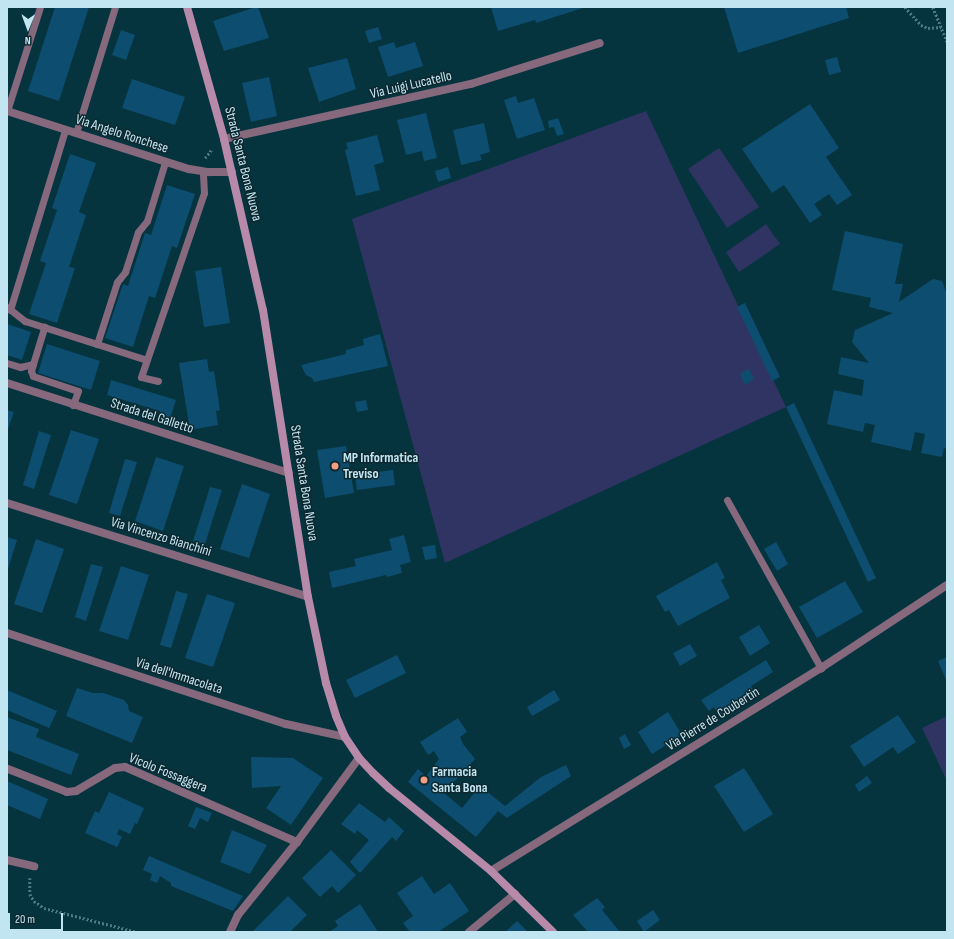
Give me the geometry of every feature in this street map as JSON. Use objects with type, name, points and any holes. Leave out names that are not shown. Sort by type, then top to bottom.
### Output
[{"type":"street","name":"Strada Santa Bona Nuova","points":[[187,7],[224,139],[263,310],[308,596],[326,683],[345,738],[359,758],[389,788],[491,872],[553,932]]},
{"type":"street","name":"Via Luigi Lucatello","points":[[224,139],[471,84],[600,43]]},
{"type":"street","name":"Via Angelo Ronchese","points":[[7,111],[165,162],[203,172],[232,172]]},
{"type":"street","name":"Strada del Galletto","points":[[7,383],[289,474]]},
{"type":"street","name":"Via Vincenzo Bianchini","points":[[7,503],[308,596]]},
{"type":"street","name":"Via Pierre de Coubertin","points":[[491,872],[821,668],[947,585]]},
{"type":"street","name":"Via dell'Immacolata","points":[[7,633],[286,724],[345,738]]},
{"type":"street","points":[[230,932],[238,915],[297,842],[359,758]]},
{"type":"street","name":"Vicolo Fossaggera","points":[[8,769],[67,792],[76,791],[115,768],[125,767],[297,842]]},
{"type":"street","points":[[7,860],[34,866]]},
{"type":"street","points":[[469,932],[515,894]]},
{"type":"lane","points":[[7,111],[40,7]]},
{"type":"lane","points":[[76,133],[115,7]]},
{"type":"lane","points":[[65,130],[9,308],[25,321],[147,360]]},
{"type":"lane","points":[[97,344],[117,282],[125,272],[138,232],[147,221],[165,162]]},
{"type":"lane","points":[[158,381],[141,377],[204,193],[203,172]]},
{"type":"lane","points":[[44,327],[30,371],[33,376],[78,391],[73,405]]},
{"type":"lane","points":[[7,363],[20,367],[33,364]]},
{"type":"lane","points":[[43,395],[47,381]]},
{"type":"lane","points":[[727,500],[821,668]]},
{"type":"path","points":[[905,7],[921,25],[928,28],[941,27]]},
{"type":"path","points":[[933,7],[947,41]]},
{"type":"path","points":[[34,866],[29,887],[30,894],[39,905],[137,932]]},
{"type":"shaded area","points":[[646,111],[786,407],[445,563],[352,219]]},
{"type":"shaded area","points":[[719,148],[759,207],[727,228],[688,169]]},
{"type":"shaded area","points":[[766,224],[780,244],[739,272],[726,252]]},
{"type":"shaded area","points":[[947,716],[947,781],[922,728]]},
{"type":"building","points":[[55,7],[89,7],[59,101],[28,91]]},
{"type":"building","points":[[258,7],[269,38],[224,51],[213,21]]},
{"type":"building","points":[[491,7],[586,7],[536,23],[535,20],[498,31]]},
{"type":"building","points":[[724,7],[846,7],[849,18],[738,53]]},
{"type":"building","points":[[378,27],[382,39],[369,43],[365,31]]},
{"type":"building","points":[[121,30],[135,35],[126,60],[112,55]]},
{"type":"building","points":[[394,42],[396,48],[415,42],[423,66],[388,77],[378,47]]},
{"type":"building","points":[[837,57],[841,72],[829,75],[825,60]]},
{"type":"building","points":[[347,58],[356,89],[319,102],[308,68]]},
{"type":"building","points":[[269,77],[277,116],[251,122],[242,83]]},
{"type":"building","points":[[132,79],[185,97],[175,125],[122,108]]},
{"type":"building","points":[[516,96],[518,103],[534,98],[545,130],[517,139],[504,100]]},
{"type":"building","points":[[810,104],[839,148],[826,157],[852,195],[837,205],[829,194],[814,204],[822,215],[810,223],[784,185],[772,193],[742,149]]},
{"type":"building","points":[[426,113],[437,158],[424,161],[422,151],[406,155],[397,120]]},
{"type":"building","points":[[558,118],[564,134],[557,136],[554,127],[549,128],[548,121]]},
{"type":"building","points":[[484,123],[490,152],[480,155],[482,160],[461,165],[453,130]]},
{"type":"building","points":[[377,135],[384,162],[374,165],[380,190],[356,196],[345,150],[348,149],[346,143]]},
{"type":"building","points":[[70,154],[96,163],[79,212],[86,215],[69,267],[75,268],[57,323],[29,314],[46,263],[40,261],[57,210],[52,208]]},
{"type":"building","points":[[448,167],[451,178],[438,182],[435,171]]},
{"type":"building","points":[[167,185],[195,194],[177,248],[172,246],[155,298],[149,296],[133,347],[105,338],[123,284],[128,286],[145,233],[151,235]]},
{"type":"building","points":[[845,231],[903,244],[895,284],[903,284],[899,302],[933,279],[942,281],[947,294],[947,449],[944,448],[942,457],[921,453],[925,434],[915,432],[911,451],[871,442],[875,425],[865,423],[863,432],[827,424],[834,390],[862,396],[864,380],[838,374],[841,357],[869,363],[852,342],[855,330],[893,313],[869,307],[871,298],[832,290]]},
{"type":"building","points":[[221,267],[230,323],[204,327],[195,271]]},
{"type":"building","points":[[745,303],[780,377],[772,381],[737,307]]},
{"type":"building","points":[[7,324],[31,332],[22,360],[7,355]]},
{"type":"building","points":[[380,334],[388,366],[314,382],[312,378],[306,375],[301,365],[346,354],[346,350],[364,345],[363,339]]},
{"type":"building","points":[[47,344],[100,361],[91,390],[38,373]]},
{"type":"building","points":[[207,359],[209,372],[214,371],[220,410],[216,411],[218,425],[190,430],[179,363]]},
{"type":"building","points":[[749,369],[754,379],[745,385],[740,374]]},
{"type":"building","points":[[111,380],[176,400],[169,422],[158,418],[160,411],[107,395]]},
{"type":"building","points":[[366,400],[368,410],[357,412],[355,402]]},
{"type":"building","points":[[794,403],[876,578],[868,582],[786,407]]},
{"type":"building","points":[[7,410],[14,412],[7,432]]},
{"type":"building","points":[[71,430],[99,439],[77,504],[49,495]]},
{"type":"building","points":[[39,431],[51,435],[34,489],[23,485]]},
{"type":"building","points":[[346,446],[354,493],[325,498],[317,450]]},
{"type":"building","points":[[156,457],[184,466],[163,531],[135,521]]},
{"type":"building","points":[[125,459],[137,462],[120,516],[109,513]]},
{"type":"building","points":[[393,470],[395,485],[357,490],[355,475]]},
{"type":"building","points":[[242,484],[270,494],[249,558],[220,549]]},
{"type":"building","points":[[210,487],[222,490],[205,544],[193,541]]},
{"type":"building","points":[[404,535],[411,562],[400,565],[402,573],[387,577],[386,575],[332,588],[329,572],[356,566],[354,559],[392,550],[389,539]]},
{"type":"building","points":[[7,537],[17,540],[7,572]]},
{"type":"building","points":[[36,539],[64,549],[42,613],[14,604]]},
{"type":"building","points":[[776,542],[788,564],[777,571],[764,549]]},
{"type":"building","points":[[435,545],[437,558],[425,560],[422,547]]},
{"type":"building","points":[[717,562],[725,578],[721,580],[730,598],[678,626],[669,610],[665,612],[656,596]]},
{"type":"building","points":[[91,564],[103,567],[86,621],[75,617]]},
{"type":"building","points":[[121,566],[149,575],[128,640],[99,631]]},
{"type":"building","points":[[845,581],[863,612],[817,638],[799,607]]},
{"type":"building","points":[[176,591],[188,594],[171,648],[160,645]]},
{"type":"building","points":[[207,594],[235,603],[213,667],[185,658]]},
{"type":"building","points":[[759,625],[770,643],[750,656],[739,637]]},
{"type":"building","points":[[690,644],[697,656],[680,666],[673,653]]},
{"type":"building","points":[[397,655],[406,673],[355,698],[346,680]]},
{"type":"building","points":[[947,657],[947,682],[938,661]]},
{"type":"building","points":[[766,660],[773,672],[751,686],[753,690],[743,696],[746,701],[720,717],[714,707],[709,711],[701,700]]},
{"type":"building","points":[[77,688],[93,693],[103,693],[124,700],[128,705],[129,711],[143,717],[132,743],[66,716]]},
{"type":"building","points":[[7,690],[57,711],[49,728],[7,710]]},
{"type":"building","points":[[554,690],[560,700],[532,716],[527,707]]},
{"type":"building","points":[[668,712],[682,735],[652,754],[638,732]]},
{"type":"building","points":[[898,715],[916,742],[898,754],[893,747],[864,767],[850,746]]},
{"type":"building","points":[[7,717],[39,729],[36,737],[79,754],[71,775],[7,750]]},
{"type":"building","points":[[458,718],[467,732],[460,737],[463,744],[475,759],[444,793],[462,808],[480,786],[505,806],[541,777],[566,765],[571,776],[507,818],[498,811],[476,837],[408,782],[418,769],[426,776],[439,759],[434,751],[428,755],[420,742]]},
{"type":"building","points":[[625,734],[631,745],[624,749],[619,738]]},
{"type":"building","points":[[251,757],[293,758],[323,778],[291,825],[266,808],[281,786],[252,788]]},
{"type":"building","points":[[744,768],[773,814],[744,832],[714,786]]},
{"type":"building","points":[[867,776],[872,783],[859,792],[855,785]]},
{"type":"building","points":[[7,781],[48,799],[40,819],[7,805]]},
{"type":"building","points":[[109,792],[144,808],[137,824],[135,823],[130,834],[119,829],[117,834],[122,837],[117,847],[85,833],[95,811],[99,813]]},
{"type":"building","points":[[359,803],[385,822],[389,817],[404,831],[396,841],[392,837],[360,873],[350,862],[369,840],[357,830],[355,834],[341,824]]},
{"type":"building","points":[[196,807],[212,813],[208,822],[200,818],[195,829],[188,826]]},
{"type":"building","points":[[232,830],[267,845],[250,874],[220,862]]},
{"type":"building","points":[[331,850],[356,875],[338,893],[332,886],[320,897],[302,878]]},
{"type":"building","points":[[149,856],[243,896],[233,911],[171,886],[171,883],[160,876],[157,883],[150,880],[152,874],[143,870]]},
{"type":"building","points":[[422,876],[434,894],[450,883],[469,911],[438,932],[410,932],[403,923],[413,916],[397,893]]},
{"type":"building","points":[[288,896],[307,915],[290,932],[252,932]]},
{"type":"building","points":[[597,898],[605,907],[602,910],[620,932],[588,932],[573,915]]},
{"type":"building","points":[[360,904],[378,932],[329,932],[338,926],[335,921]]},
{"type":"building","points":[[653,910],[660,920],[644,932],[637,921]]},
{"type":"building","points":[[517,921],[528,932],[505,932]]},
{"type":"place","name":"MP Informatica Treviso","points":[[335,466]]},
{"type":"place","name":"Farmacia Santa Bona","points":[[424,780]]}]
